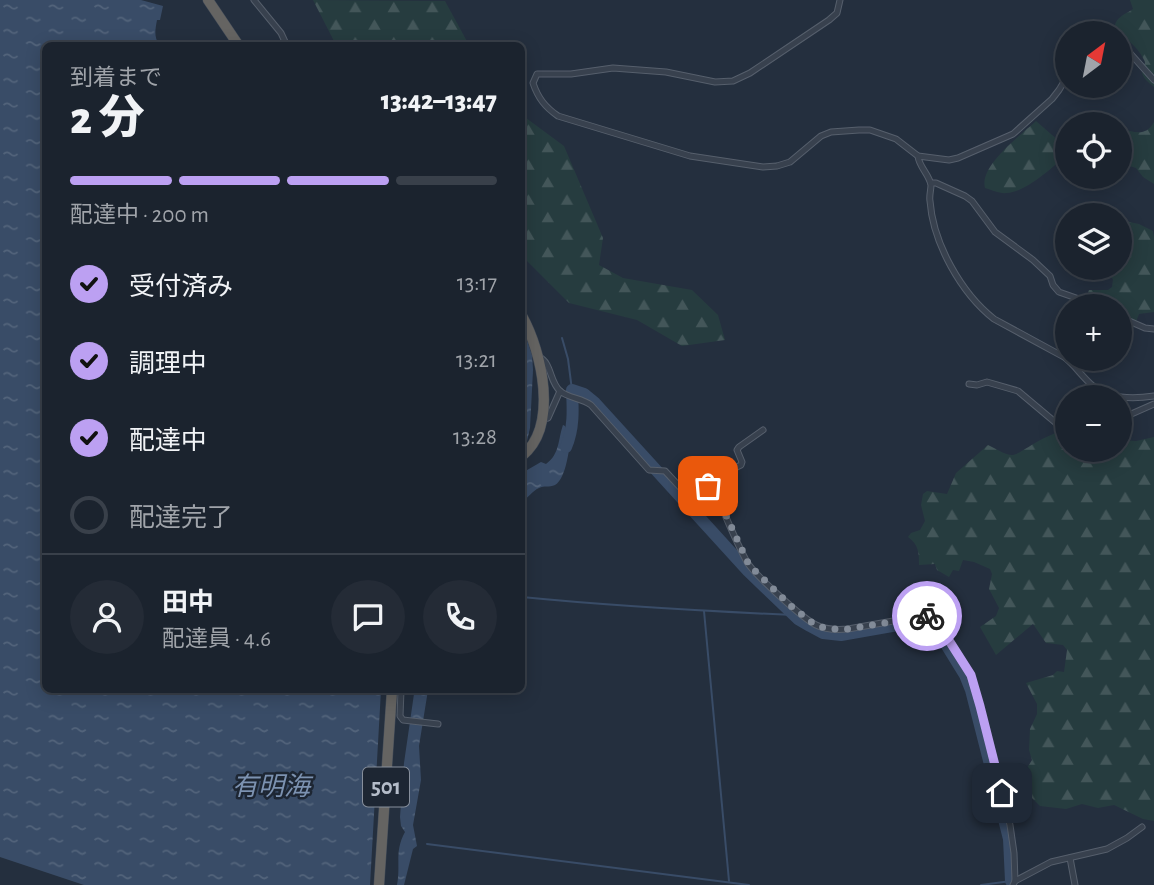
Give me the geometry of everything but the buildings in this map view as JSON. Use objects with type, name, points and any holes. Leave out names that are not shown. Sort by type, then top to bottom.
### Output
[{"type":"highway","points":[[208,0],[236,42]]},
{"type":"highway","points":[[525,322],[538,356],[543,393],[543,419],[539,435],[525,453]]},
{"type":"highway","name":"501","points":[[379,885],[392,693]]},
{"type":"street","points":[[254,0],[285,42]]},
{"type":"street","points":[[840,0],[837,13],[829,20],[750,73],[733,81],[715,82],[666,72],[613,68],[571,74],[537,74],[533,83],[537,96],[558,116],[702,159],[763,167],[790,162],[821,136],[831,132],[859,130],[870,130],[896,139],[918,156],[949,160],[958,158],[1013,134],[1055,95]]},
{"type":"street","points":[[1132,55],[1154,80]]},
{"type":"street","points":[[918,156],[919,163],[931,183],[933,219],[953,273],[985,312],[993,319],[1064,357],[1074,364],[1093,386],[1109,394],[1127,398],[1154,396]]},
{"type":"street","points":[[931,183],[972,201],[995,232],[1033,260],[1050,276],[1059,292],[1065,294]]},
{"type":"street","points":[[1132,322],[1154,329]]},
{"type":"street","points":[[538,356],[545,360],[555,383],[563,392],[586,401],[649,470],[665,471],[690,498],[710,485],[713,478],[741,465],[737,450],[764,430]]},
{"type":"street","points":[[969,384],[987,383],[1018,391],[1055,422]]},
{"type":"street","points":[[543,419],[548,418],[563,392]]},
{"type":"street","points":[[1132,414],[1154,404]]},
{"type":"street","points":[[710,485],[749,565],[815,625],[837,630],[916,617],[931,616],[936,620],[967,669],[976,694],[1010,825],[1014,883],[1051,862],[1107,849],[1142,827]]},
{"type":"street","points":[[401,693],[400,716],[403,720],[438,724]]},
{"type":"street","points":[[1070,858],[1075,885]]},
{"type":"green space","points":[[313,0],[445,1],[467,42],[334,42]]},
{"type":"green space","points":[[1130,0],[1154,0],[1154,87],[1145,79],[1142,69],[1145,63],[1132,44],[1132,21],[1117,21],[1133,9]]},
{"type":"green space","points":[[525,117],[564,146],[603,238],[599,265],[623,278],[692,290],[718,315],[725,340],[682,346],[637,320],[569,303],[525,259]]},
{"type":"green space","points":[[1036,121],[1055,138],[1055,165],[1039,178],[1015,191],[1002,193],[985,188],[988,170]]},
{"type":"green space","points":[[1154,122],[1154,184],[1132,167],[1132,131],[1143,132]]},
{"type":"green space","points":[[1132,223],[1153,231],[1154,312],[1139,314],[1136,322],[1132,320],[1132,294],[1088,294],[1089,290],[1108,290],[1112,287],[1113,280],[1132,280]]},
{"type":"green space","points":[[1055,433],[1055,462],[1132,462],[1132,441],[1154,437],[1154,821],[1143,819],[1114,805],[1098,808],[1082,804],[1066,809],[1040,806],[1028,794],[1023,779],[1032,760],[1029,750],[1030,729],[1037,714],[1037,704],[1026,683],[1053,675],[1057,671],[1064,672],[1067,650],[1063,645],[1046,643],[1033,624],[996,655],[980,627],[996,616],[999,608],[989,589],[992,574],[990,569],[963,560],[959,571],[953,570],[949,577],[937,570],[935,564],[919,565],[918,550],[908,537],[920,530],[925,521],[921,505],[923,494],[927,491],[947,494],[956,473],[988,445],[1012,455]]},
{"type":"water","name":"有明海","points":[[0,0],[141,0],[163,6],[155,30],[158,42],[42,42],[42,693],[381,693],[370,885],[84,885],[0,857]]},
{"type":"water","points":[[525,334],[532,355],[533,370],[525,443]]},
{"type":"water","points":[[563,425],[572,433],[562,476],[555,485],[539,488],[525,499],[525,471],[541,462],[546,464],[556,451]]},
{"type":"water","points":[[428,693],[419,746],[421,780],[413,825],[417,846],[413,849],[404,885],[397,885],[399,852],[405,832],[400,817],[404,763],[414,694]]},
{"type":"waterway","points":[[562,338],[572,390]]},
{"type":"waterway","points":[[566,447],[572,426],[572,390],[584,394],[595,403],[748,571],[798,619],[823,633],[841,635],[926,620],[933,623],[965,675],[971,690],[1009,839],[1011,881]]},
{"type":"waterway","points":[[525,597],[794,615]]},
{"type":"waterway","points":[[704,611],[729,881]]},
{"type":"waterway","points":[[427,844],[749,885]]},
{"type":"waterway","points":[[981,885],[1011,881]]},
{"type":"way so far","points":[[708,486],[713,487],[749,565],[815,625],[837,630],[927,616]]},
{"type":"route","points":[[927,616],[936,620],[971,675],[1002,793]]}]
